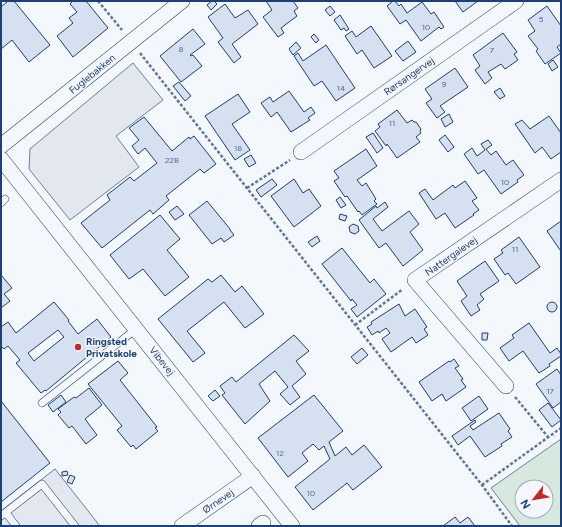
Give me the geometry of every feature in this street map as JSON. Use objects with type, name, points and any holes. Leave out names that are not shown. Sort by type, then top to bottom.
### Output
[{"type":"street","name":"Fuglebakken","points":[[1,146],[182,1]]},
{"type":"street","name":"Rørsangervej","points":[[301,152],[516,1]]},
{"type":"street","name":"Vibevej","points":[[1,159],[292,526]]},
{"type":"street","name":"Nattergalevej","points":[[506,386],[415,280],[561,180]]},
{"type":"street","name":"Ørnevej","points":[[182,526],[253,476]]},
{"type":"lane","points":[[42,403],[136,329]]},
{"type":"lane","points":[[16,526],[3,514],[42,484],[75,526]]},
{"type":"path","points":[[98,1],[482,485],[512,526]]},
{"type":"path","points":[[247,188],[301,152]]},
{"type":"path","points":[[355,325],[415,280]]},
{"type":"path","points":[[506,386],[548,437]]},
{"type":"path","points":[[482,485],[561,428]]},
{"type":"shaded area","points":[[133,63],[163,100],[116,136],[139,167],[70,220],[29,169],[30,149]]},
{"type":"shaded area","points":[[561,439],[561,526],[520,526],[515,519],[554,519],[554,479],[514,479],[514,518],[491,488]]},
{"type":"shaded area","points":[[55,469],[100,526],[1,526],[1,511]]},
{"type":"building","points":[[8,1],[14,1],[50,45],[29,62],[12,40],[1,49],[1,7]]},
{"type":"building","points":[[73,1],[86,1],[108,28],[73,57],[57,36],[73,23],[69,18],[77,12],[70,4]]},
{"type":"building","points":[[212,1],[217,4],[211,10],[207,5]]},
{"type":"building","points":[[266,1],[293,1],[298,8],[294,11],[297,16],[281,28],[284,33],[278,37],[263,17],[272,10]]},
{"type":"building","points":[[395,1],[399,6],[401,4],[407,13],[422,2],[431,14],[434,12],[444,27],[441,29],[439,27],[421,41],[406,20],[400,24],[387,6]]},
{"type":"building","points":[[455,1],[478,1],[463,12]]},
{"type":"building","points":[[225,4],[235,18],[248,10],[258,24],[232,44],[241,57],[234,63],[218,42],[223,38],[208,17]]},
{"type":"building","points":[[330,6],[335,12],[330,16],[325,10]]},
{"type":"building","points":[[547,6],[561,26],[561,44],[557,47],[561,53],[545,64],[536,51],[538,49],[528,36],[535,31],[528,20]]},
{"type":"building","points":[[340,15],[349,29],[346,31],[344,28],[341,30],[334,20]]},
{"type":"building","points":[[371,26],[392,56],[374,68],[362,50],[357,54],[345,36],[352,31],[356,37]]},
{"type":"building","points":[[193,29],[205,44],[190,55],[193,55],[202,66],[181,82],[160,56]]},
{"type":"building","points":[[503,33],[517,52],[514,54],[518,60],[505,69],[501,64],[488,72],[492,78],[485,84],[475,70],[480,66],[473,55]]},
{"type":"building","points":[[314,34],[319,40],[316,43],[311,37]]},
{"type":"building","points":[[408,41],[416,52],[403,61],[395,51]]},
{"type":"building","points":[[296,42],[301,48],[293,55],[289,49]]},
{"type":"building","points":[[326,45],[355,88],[336,101],[322,81],[314,86],[294,56],[298,53],[303,61]]},
{"type":"building","points":[[553,60],[558,67],[552,71],[548,64]]},
{"type":"building","points":[[455,68],[468,87],[440,106],[445,112],[437,118],[426,103],[432,99],[425,89]]},
{"type":"building","points":[[179,82],[191,96],[185,101],[173,86]]},
{"type":"building","points":[[500,88],[505,96],[500,99],[494,92]]},
{"type":"building","points":[[289,91],[304,112],[311,107],[315,113],[308,118],[310,120],[291,132],[277,112],[271,117],[261,103],[270,97],[273,102]]},
{"type":"building","points":[[238,94],[250,112],[232,124],[250,150],[235,160],[205,116]]},
{"type":"building","points":[[397,110],[407,123],[412,120],[416,122],[421,129],[421,133],[416,137],[420,142],[397,158],[375,131],[380,127],[378,124]]},
{"type":"building","points":[[449,114],[453,122],[445,127],[441,119]]},
{"type":"building","points":[[549,116],[561,133],[561,152],[551,159],[542,147],[535,153],[515,124],[522,120],[530,129]]},
{"type":"building","points":[[144,117],[172,151],[189,137],[190,139],[194,136],[216,164],[204,173],[200,169],[166,196],[169,200],[153,214],[150,210],[102,248],[81,223],[110,200],[107,195],[130,177],[134,181],[157,163],[145,148],[138,154],[132,146],[139,140],[129,128]]},
{"type":"building","points":[[373,133],[383,148],[377,153],[366,137]]},
{"type":"building","points":[[445,135],[454,147],[448,152],[439,140]]},
{"type":"building","points":[[488,140],[492,145],[486,149],[491,155],[496,151],[506,165],[513,160],[524,175],[517,180],[518,182],[501,194],[484,170],[478,174],[464,154],[472,148],[477,156],[485,150],[481,144]]},
{"type":"building","points":[[366,149],[377,166],[357,180],[362,186],[366,183],[376,199],[374,201],[377,204],[362,215],[359,211],[358,212],[347,196],[345,197],[334,181],[339,178],[334,171]]},
{"type":"building","points":[[251,155],[256,163],[249,167],[244,159]]},
{"type":"building","points":[[272,179],[277,185],[261,197],[256,190]]},
{"type":"building","points":[[294,179],[303,193],[309,189],[321,206],[294,227],[271,196]]},
{"type":"building","points":[[465,181],[477,198],[472,201],[479,210],[455,228],[445,213],[436,219],[419,193],[425,189],[433,200],[453,185],[455,188]]},
{"type":"building","points":[[340,197],[346,205],[341,208],[336,200]]},
{"type":"building","points":[[207,201],[234,235],[224,242],[221,238],[212,244],[189,215]]},
{"type":"building","points":[[385,202],[388,207],[373,219],[382,231],[409,211],[419,224],[410,232],[423,250],[403,266],[386,243],[379,248],[359,220],[376,206],[377,208]]},
{"type":"building","points":[[177,206],[184,214],[175,220],[169,212]]},
{"type":"building","points":[[340,214],[347,216],[345,221],[339,219]]},
{"type":"building","points":[[160,215],[180,239],[167,250],[189,277],[165,296],[143,269],[129,279],[110,255]]},
{"type":"building","points":[[561,221],[561,250],[560,250],[547,231]]},
{"type":"building","points":[[353,224],[358,226],[359,231],[355,234],[350,232],[349,227]]},
{"type":"building","points":[[317,236],[320,241],[312,247],[308,242]]},
{"type":"building","points":[[519,237],[540,267],[516,284],[508,273],[505,275],[494,259],[503,253],[501,250]]},
{"type":"building","points":[[342,248],[370,283],[374,279],[386,294],[357,317],[351,309],[357,305],[352,299],[351,301],[322,264]]},
{"type":"building","points":[[485,261],[499,281],[480,294],[484,299],[477,305],[480,310],[471,316],[461,301],[467,296],[457,281]]},
{"type":"building","points":[[1,275],[12,288],[4,294],[10,301],[1,308]]},
{"type":"building","points":[[221,275],[235,292],[242,286],[264,314],[245,328],[224,302],[187,331],[205,353],[193,362],[158,319],[208,279],[212,282]]},
{"type":"building","points":[[54,302],[78,334],[97,319],[111,337],[46,391],[45,390],[41,393],[16,363],[20,360],[8,346],[4,349],[1,346],[1,327],[8,322],[16,333]],"holes":[[[58,330],[64,337],[34,361],[28,353]]]},
{"type":"building","points":[[550,302],[554,302],[556,303],[556,311],[550,312],[547,309],[547,305]]},
{"type":"building","points":[[399,304],[405,316],[415,309],[427,327],[424,329],[428,335],[416,343],[412,337],[391,352],[382,339],[390,333],[386,328],[379,333],[378,331],[372,335],[367,327],[372,324],[371,322]]},
{"type":"building","points":[[529,323],[550,353],[557,348],[561,354],[561,356],[549,364],[550,366],[539,373],[523,351],[509,361],[500,348],[514,338],[512,335]]},
{"type":"building","points":[[482,333],[488,333],[487,340],[482,340]]},
{"type":"building","points":[[294,335],[309,351],[296,361],[306,374],[292,386],[300,397],[290,405],[280,394],[288,387],[275,371],[259,384],[270,401],[245,424],[222,395],[225,393],[220,386],[232,377],[236,382]]},
{"type":"building","points":[[362,348],[368,355],[357,364],[351,357]]},
{"type":"building","points":[[454,359],[459,366],[455,368],[463,379],[461,380],[466,387],[446,401],[442,394],[432,401],[419,382]]},
{"type":"building","points":[[118,361],[128,373],[120,380],[157,427],[155,428],[158,431],[136,449],[133,445],[131,447],[117,430],[122,426],[88,384]]},
{"type":"building","points":[[557,369],[561,375],[561,402],[553,408],[536,384]]},
{"type":"building","points":[[89,388],[102,405],[85,419],[97,435],[86,444],[72,426],[69,428],[58,415],[61,412],[58,409]]},
{"type":"building","points":[[215,390],[220,396],[213,401],[208,396]]},
{"type":"building","points":[[61,395],[66,402],[53,412],[48,405]]},
{"type":"building","points":[[314,395],[343,431],[329,442],[335,456],[346,447],[352,455],[364,445],[382,467],[353,490],[347,483],[313,510],[295,487],[330,459],[324,446],[319,450],[313,444],[302,453],[308,461],[288,477],[258,438]]},
{"type":"building","points":[[479,396],[488,409],[471,421],[462,408]]},
{"type":"building","points":[[1,401],[50,463],[1,502]]},
{"type":"building","points":[[548,403],[561,420],[552,427],[539,410]]},
{"type":"building","points":[[499,413],[510,429],[508,431],[512,437],[501,444],[502,446],[485,457],[470,436],[458,445],[452,436],[475,420],[476,422],[470,426],[473,430]]},
{"type":"building","points":[[67,471],[68,475],[62,476],[62,472]]},
{"type":"building","points":[[70,475],[75,477],[72,484],[67,482]]},
{"type":"building","points":[[455,517],[460,523],[468,517],[475,526],[443,526]]},
{"type":"place","name":"Ringsted Privatskole","points":[[78,347]]}]
